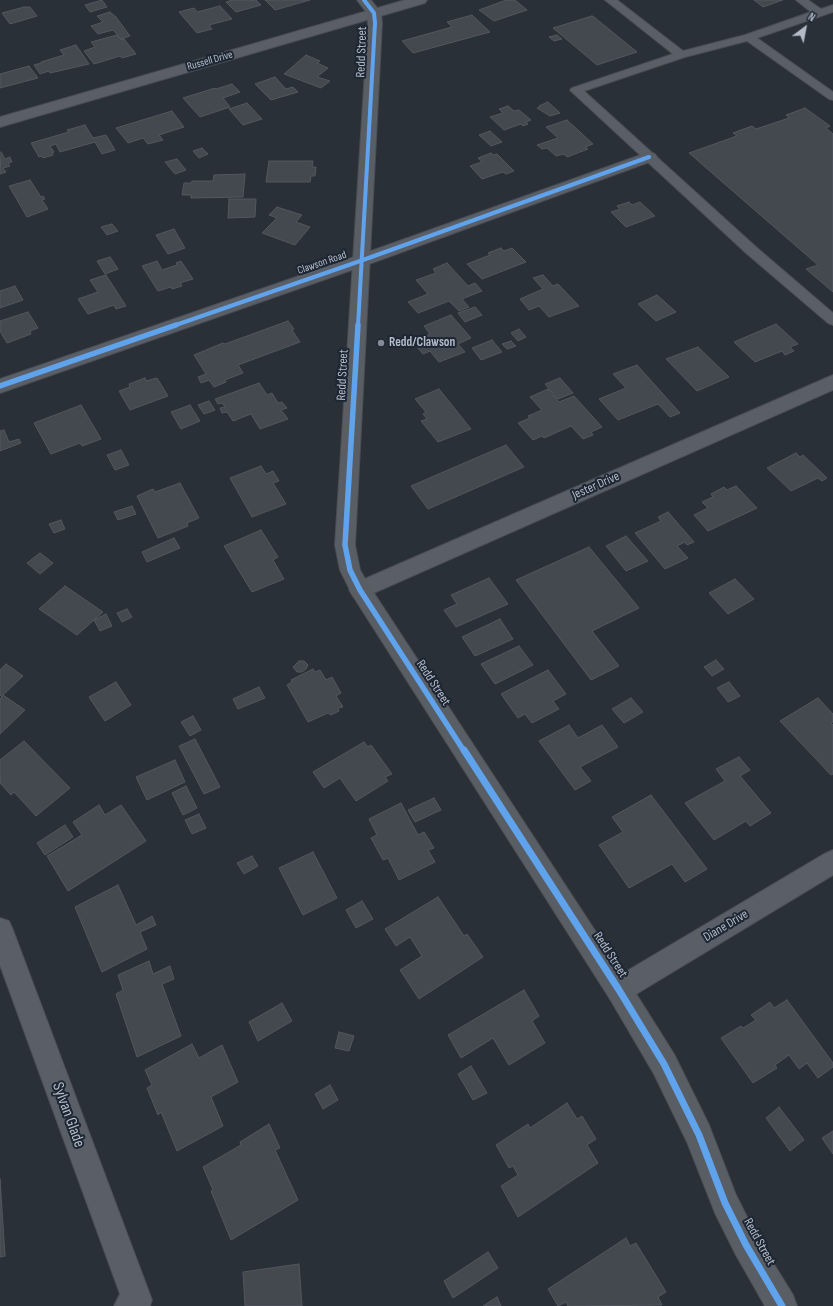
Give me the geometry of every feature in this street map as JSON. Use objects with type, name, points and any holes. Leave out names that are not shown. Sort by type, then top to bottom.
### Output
[{"type":"street","name":"Russell Drive","points":[[0,122],[369,7],[420,0]]},
{"type":"street","name":"Redd Street","points":[[369,7],[375,23],[363,260],[356,351],[345,546],[350,570],[360,590],[619,990],[664,1064],[699,1135],[725,1203],[746,1245],[782,1306]]},
{"type":"street","name":"Clawson Road","points":[[0,386],[363,260],[649,157]]},
{"type":"street","name":"Jester Drive","points":[[360,590],[833,382]]},
{"type":"street","name":"Diane Drive","points":[[619,990],[833,862]]},
{"type":"street","name":"Sylvan Glade","points":[[0,930],[133,1303]]},
{"type":"lane","points":[[610,0],[681,55]]},
{"type":"lane","points":[[802,0],[820,13]]},
{"type":"lane","points":[[833,8],[749,37],[681,55],[576,90],[751,250],[833,320]]},
{"type":"lane","points":[[749,37],[833,97]]},
{"type":"building","points":[[102,0],[107,7],[90,12],[85,5]]},
{"type":"building","points":[[232,0],[256,0],[261,5],[236,12],[226,2]]},
{"type":"building","points":[[265,0],[310,0],[275,10]]},
{"type":"building","points":[[506,0],[515,0],[527,10],[494,21],[479,10]]},
{"type":"building","points":[[754,0],[783,0],[763,7]]},
{"type":"building","points":[[220,6],[232,19],[209,25],[212,29],[197,33],[179,12],[194,8],[197,12]]},
{"type":"building","points":[[24,7],[30,7],[37,16],[10,24],[2,13]]},
{"type":"building","points":[[110,12],[116,17],[130,36],[121,39],[113,30],[98,34],[91,26],[103,22],[97,16]]},
{"type":"building","points":[[472,15],[490,32],[413,53],[402,41],[452,27],[447,22]]},
{"type":"building","points":[[592,16],[637,52],[597,65],[553,28]]},
{"type":"building","points":[[117,35],[121,40],[124,39],[136,54],[122,58],[120,56],[94,64],[84,51],[95,47],[91,42]]},
{"type":"building","points":[[557,35],[562,39],[554,41],[549,37]]},
{"type":"building","points":[[76,45],[89,64],[40,74],[34,65],[64,55],[60,50]]},
{"type":"building","points":[[306,55],[320,61],[317,63],[328,68],[317,77],[330,81],[321,88],[284,74]]},
{"type":"building","points":[[29,66],[38,78],[0,88],[0,74]]},
{"type":"building","points":[[275,77],[286,89],[293,87],[298,92],[271,100],[255,84]]},
{"type":"building","points":[[232,84],[240,92],[223,98],[230,107],[200,117],[183,98],[215,88],[216,89]]},
{"type":"building","points":[[548,102],[560,113],[550,116],[537,108]]},
{"type":"building","points":[[247,103],[262,119],[243,125],[229,109]]},
{"type":"building","points":[[508,106],[514,111],[519,110],[531,120],[526,122],[528,124],[523,126],[521,124],[504,130],[490,117],[503,113],[499,109]]},
{"type":"building","points":[[805,108],[830,126],[826,128],[833,134],[833,292],[806,269],[818,265],[689,153],[737,136],[733,133],[752,126],[756,129],[789,118],[786,115]]},
{"type":"building","points":[[172,111],[184,127],[159,135],[163,140],[148,144],[143,138],[128,143],[116,128]]},
{"type":"building","points":[[567,120],[593,144],[585,147],[588,149],[567,157],[564,154],[556,156],[547,148],[542,149],[537,145],[558,138],[546,127]]},
{"type":"building","points":[[85,125],[93,138],[106,135],[115,150],[102,154],[95,142],[60,152],[56,144],[50,146],[54,152],[52,153],[53,155],[43,158],[42,156],[39,157],[31,143],[69,132],[67,130]]},
{"type":"building","points":[[490,131],[502,142],[491,146],[479,135]]},
{"type":"building","points":[[202,148],[208,154],[199,158],[193,151]]},
{"type":"building","points":[[1,152],[5,159],[10,157],[12,162],[8,163],[10,166],[3,168],[6,172],[0,174]]},
{"type":"building","points":[[491,153],[493,155],[497,154],[514,171],[506,174],[503,172],[482,179],[470,166],[482,162],[478,158]]},
{"type":"building","points":[[177,159],[186,170],[175,174],[165,162]]},
{"type":"building","points":[[269,161],[313,161],[312,167],[316,167],[315,176],[311,176],[310,182],[266,182]]},
{"type":"building","points":[[245,174],[243,197],[191,198],[191,195],[182,195],[184,183],[191,183],[192,181],[213,181],[214,175]]},
{"type":"building","points":[[30,180],[41,197],[43,196],[45,199],[42,200],[48,209],[27,217],[9,186]]},
{"type":"building","points":[[229,199],[256,199],[255,217],[228,218]]},
{"type":"building","points":[[629,202],[632,205],[640,202],[655,216],[626,227],[611,212],[620,209],[617,206]]},
{"type":"building","points":[[277,207],[302,215],[296,222],[310,227],[295,245],[262,233],[277,218],[269,215]]},
{"type":"building","points":[[112,224],[118,231],[107,235],[101,227]]},
{"type":"building","points":[[174,229],[185,248],[168,254],[156,235]]},
{"type":"building","points":[[501,248],[504,251],[512,248],[526,262],[482,279],[467,264],[490,255],[488,253]]},
{"type":"building","points":[[110,257],[118,269],[105,274],[97,261]]},
{"type":"building","points":[[157,261],[162,270],[177,265],[176,263],[181,261],[193,279],[180,283],[182,286],[172,289],[171,287],[158,291],[142,266]]},
{"type":"building","points":[[447,263],[468,286],[475,283],[482,291],[462,299],[469,307],[459,311],[449,301],[418,313],[408,302],[428,294],[416,280],[436,273],[433,269]]},
{"type":"building","points":[[106,275],[126,306],[116,309],[114,305],[88,314],[78,299],[98,292],[90,280]]},
{"type":"building","points":[[543,275],[553,286],[558,284],[579,306],[549,317],[539,306],[529,310],[520,299],[543,289],[533,278]]},
{"type":"building","points":[[15,286],[23,300],[0,308],[0,291]]},
{"type":"building","points":[[657,295],[676,312],[656,321],[638,304]]},
{"type":"building","points":[[475,307],[482,315],[465,322],[458,313]]},
{"type":"building","points":[[28,312],[38,328],[30,331],[31,334],[7,343],[0,331],[0,321]]},
{"type":"building","points":[[451,315],[471,338],[458,344],[465,352],[439,362],[430,351],[423,354],[414,343],[425,339],[423,337],[430,334],[424,326]]},
{"type":"building","points":[[288,321],[294,329],[292,330],[300,342],[238,365],[243,373],[225,380],[226,382],[214,387],[209,380],[201,383],[198,377],[206,374],[194,355],[223,343],[225,344]]},
{"type":"building","points":[[776,324],[798,344],[790,347],[794,351],[785,355],[782,351],[755,362],[734,342]]},
{"type":"building","points":[[519,329],[526,337],[518,341],[511,333]]},
{"type":"building","points":[[492,340],[502,352],[481,360],[472,348]]},
{"type":"building","points":[[511,341],[516,346],[507,349],[502,344]]},
{"type":"building","points":[[698,347],[729,377],[697,391],[666,359]]},
{"type":"building","points":[[637,365],[680,413],[670,417],[658,404],[618,420],[599,399],[626,388],[613,374]]},
{"type":"building","points":[[145,378],[146,381],[157,378],[168,396],[130,410],[119,391],[130,387],[129,384]]},
{"type":"building","points":[[560,378],[573,393],[558,399],[545,384]]},
{"type":"building","points":[[259,383],[267,395],[272,393],[278,403],[282,402],[287,408],[281,410],[288,419],[260,429],[251,414],[233,421],[227,412],[222,413],[220,408],[225,407],[222,403],[218,404],[215,399]]},
{"type":"building","points":[[439,389],[471,429],[438,442],[421,421],[427,419],[423,414],[426,412],[415,399]]},
{"type":"building","points":[[548,389],[559,402],[574,396],[602,427],[591,432],[593,435],[583,439],[571,426],[544,438],[542,436],[533,440],[518,423],[530,418],[528,416],[542,410],[530,397]]},
{"type":"building","points":[[209,401],[215,410],[204,414],[198,405]]},
{"type":"building","points":[[81,405],[101,439],[82,446],[80,443],[51,454],[34,423]]},
{"type":"building","points":[[190,405],[200,421],[181,429],[171,412]]},
{"type":"building","points":[[4,430],[9,442],[19,439],[21,443],[0,451],[0,431]]},
{"type":"building","points":[[506,445],[524,467],[428,509],[411,486]]},
{"type":"building","points":[[121,450],[129,465],[115,470],[107,455]]},
{"type":"building","points":[[796,453],[800,457],[803,455],[827,478],[822,481],[818,478],[791,491],[767,468]]},
{"type":"building","points":[[261,466],[266,474],[273,471],[279,481],[273,483],[286,504],[252,517],[230,478]]},
{"type":"building","points":[[180,483],[199,518],[187,523],[188,526],[158,538],[137,496],[153,489],[155,492]]},
{"type":"building","points":[[736,486],[757,508],[708,531],[694,515],[708,508],[702,502],[713,497],[711,494],[724,487],[727,490]]},
{"type":"building","points":[[132,506],[136,514],[118,520],[114,512]]},
{"type":"building","points":[[668,512],[694,542],[687,545],[685,542],[677,546],[688,558],[665,569],[635,533],[661,521],[658,517]]},
{"type":"building","points":[[61,520],[65,529],[54,533],[49,524]]},
{"type":"building","points":[[261,530],[278,557],[273,560],[284,579],[252,592],[224,546]]},
{"type":"building","points":[[626,536],[648,561],[626,571],[606,546]]},
{"type":"building","points":[[174,538],[180,548],[147,562],[142,552]]},
{"type":"building","points":[[589,547],[639,608],[592,631],[619,666],[591,680],[516,580]]},
{"type":"building","points":[[40,553],[53,563],[40,574],[27,563]]},
{"type":"building","points":[[489,578],[508,604],[456,627],[444,610],[457,604],[451,595]]},
{"type":"building","points":[[735,579],[754,599],[728,614],[709,593]]},
{"type":"building","points":[[65,586],[103,612],[77,635],[39,609]]},
{"type":"building","points":[[127,609],[132,617],[122,622],[117,613]]},
{"type":"building","points":[[106,614],[112,626],[100,631],[94,620]]},
{"type":"building","points":[[500,619],[513,639],[475,656],[462,637]]},
{"type":"building","points":[[519,646],[533,665],[495,684],[481,664]]},
{"type":"building","points":[[716,660],[724,669],[712,676],[704,667]]},
{"type":"building","points":[[299,661],[304,661],[308,665],[302,672],[297,672],[293,667]]},
{"type":"building","points":[[6,664],[23,676],[3,695],[25,710],[0,734],[0,699],[2,697],[0,695],[0,670]]},
{"type":"building","points":[[313,669],[315,672],[320,670],[326,680],[332,677],[341,693],[336,696],[343,707],[338,708],[339,711],[331,715],[328,713],[308,722],[287,685],[292,682],[291,680]]},
{"type":"building","points":[[548,670],[566,694],[553,701],[559,709],[532,723],[525,714],[518,718],[501,694]]},
{"type":"building","points":[[116,682],[131,705],[105,721],[89,697]]},
{"type":"building","points":[[729,682],[740,696],[728,702],[717,688]]},
{"type":"building","points":[[259,687],[265,698],[238,709],[233,699]]},
{"type":"building","points":[[631,698],[643,712],[624,723],[612,709]]},
{"type":"building","points":[[818,698],[833,714],[833,722],[831,723],[833,725],[833,774],[831,775],[780,721]]},
{"type":"building","points":[[193,716],[201,730],[190,736],[181,722]]},
{"type":"building","points":[[569,725],[578,738],[602,725],[618,747],[580,767],[591,781],[575,790],[539,741]]},
{"type":"building","points":[[195,739],[220,787],[204,794],[179,746]]},
{"type":"building","points":[[24,741],[70,788],[36,816],[14,792],[11,795],[0,783],[0,760]]},
{"type":"building","points":[[364,742],[368,747],[371,745],[392,774],[385,777],[388,781],[356,801],[340,778],[324,788],[313,772]]},
{"type":"building","points":[[739,757],[750,770],[740,776],[771,813],[750,826],[746,821],[714,840],[685,803],[725,781],[716,769]]},
{"type":"building","points":[[175,760],[185,782],[147,800],[136,777]]},
{"type":"building","points":[[186,786],[197,808],[183,815],[172,793]]},
{"type":"building","points":[[651,795],[707,869],[685,882],[672,864],[629,888],[599,845],[623,832],[612,817]]},
{"type":"building","points":[[434,798],[441,810],[415,822],[408,810]]},
{"type":"building","points":[[401,803],[418,835],[424,832],[434,848],[428,850],[435,862],[399,880],[388,858],[383,860],[371,838],[377,835],[369,819]]},
{"type":"building","points":[[99,805],[105,815],[121,805],[146,841],[68,891],[47,856],[82,835],[73,822]]},
{"type":"building","points":[[199,814],[206,828],[192,834],[185,820]]},
{"type":"building","points":[[65,825],[73,837],[45,855],[37,843]]},
{"type":"building","points":[[313,852],[337,898],[303,915],[279,868]]},
{"type":"building","points":[[252,856],[258,866],[244,874],[237,863]]},
{"type":"building","points":[[118,885],[136,925],[152,916],[156,925],[140,932],[147,949],[102,972],[75,907]]},
{"type":"building","points":[[438,897],[464,936],[467,934],[483,957],[419,999],[400,970],[422,956],[410,937],[396,946],[385,929]]},
{"type":"building","points":[[362,901],[373,919],[356,928],[346,910]]},
{"type":"building","points":[[149,961],[153,974],[170,966],[174,979],[162,984],[181,1036],[137,1057],[116,994],[123,990],[118,975]]},
{"type":"building","points":[[524,990],[539,1016],[532,1021],[545,1043],[509,1065],[493,1038],[461,1058],[448,1035]]},
{"type":"building","points":[[787,1000],[833,1063],[833,1067],[818,1078],[807,1063],[799,1069],[789,1055],[775,1065],[777,1068],[753,1083],[721,1038],[741,1026],[743,1028],[756,1020],[751,1015],[770,1002],[774,1008]]},
{"type":"building","points":[[282,1003],[292,1021],[258,1041],[249,1022]]},
{"type":"building","points":[[339,1032],[354,1036],[349,1051],[335,1048]]},
{"type":"building","points":[[192,1044],[199,1058],[222,1045],[238,1082],[211,1097],[223,1126],[177,1151],[161,1112],[158,1115],[147,1088],[152,1085],[145,1070]]},
{"type":"building","points":[[471,1066],[487,1093],[473,1100],[458,1074]]},
{"type":"building","points":[[330,1085],[338,1100],[323,1109],[315,1094]]},
{"type":"building","points":[[567,1103],[577,1119],[582,1116],[596,1139],[587,1145],[598,1163],[518,1217],[501,1186],[518,1175],[513,1166],[509,1168],[496,1145],[528,1124],[530,1128]]},
{"type":"building","points":[[779,1107],[804,1140],[790,1151],[766,1118]]},
{"type":"building","points":[[269,1124],[280,1148],[275,1150],[298,1200],[231,1240],[203,1167],[241,1145],[240,1142]]},
{"type":"building","points":[[833,1131],[833,1154],[822,1138]]},
{"type":"building","points":[[0,1179],[5,1256],[0,1257]]},
{"type":"building","points":[[626,1238],[630,1246],[636,1243],[666,1292],[658,1297],[662,1305],[568,1306],[566,1302],[558,1306],[548,1289]]},
{"type":"building","points":[[488,1252],[498,1268],[453,1298],[444,1281]]},
{"type":"building","points":[[299,1264],[302,1306],[245,1306],[243,1272]]},
{"type":"building","points":[[497,1297],[501,1306],[483,1306]]},
{"type":"cycle path","points":[[364,0],[374,13],[375,23],[345,545],[350,570],[360,590],[619,990],[664,1064],[699,1135],[725,1203],[746,1245],[782,1306]]},
{"type":"cycle path","points":[[0,386],[363,260],[649,157]]},
{"type":"place","name":"Redd/Clawson","points":[[381,343]]}]
